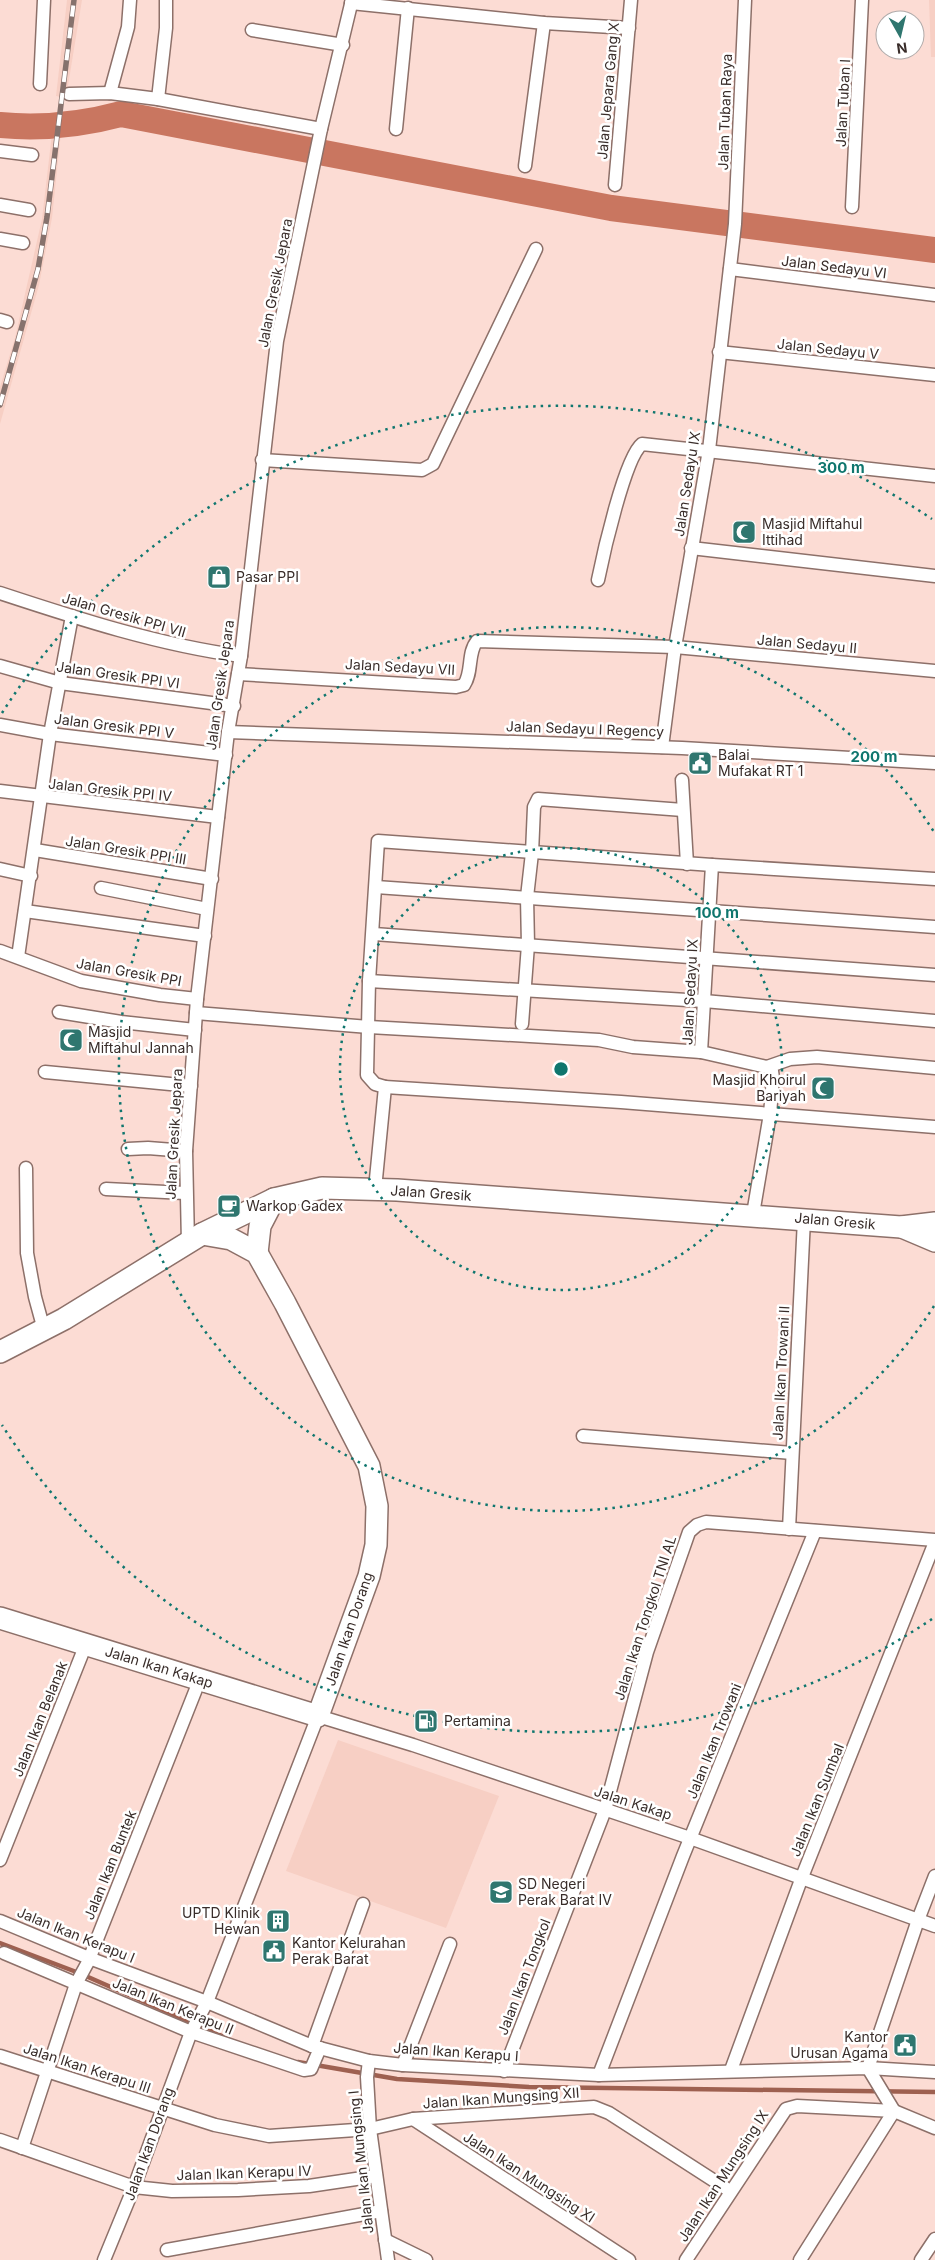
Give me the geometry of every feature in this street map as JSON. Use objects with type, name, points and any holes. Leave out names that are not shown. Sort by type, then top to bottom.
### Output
[{"type":"highway","name":"Jalan Gresik","points":[[0,1352],[64,1319],[195,1239],[274,1199],[322,1188],[375,1189],[753,1214],[901,1227],[935,1222]]},
{"type":"highway","points":[[195,1239],[231,1239],[257,1253],[260,1226],[274,1199]]},
{"type":"highway","name":"Jalan Gresik","points":[[901,1227],[935,1240]]},
{"type":"highway","name":"Jalan Ikan Dorang","points":[[257,1253],[356,1437],[369,1466],[377,1506],[376,1545],[369,1576],[318,1716]]},
{"type":"highway","name":"Jalan Ikan Kakap","points":[[0,1618],[318,1716]]},
{"type":"street","points":[[40,84],[44,0]]},
{"type":"street","points":[[110,93],[128,27],[130,0]]},
{"type":"street","points":[[158,99],[166,28],[166,0]]},
{"type":"street","name":"Jalan Jepara Gang X","points":[[615,185],[631,0]]},
{"type":"street","name":"Jalan Tuban Raya","points":[[735,224],[745,0]]},
{"type":"street","name":"Jalan Tuban I","points":[[852,207],[862,0]]},
{"type":"street","points":[[351,2],[544,23],[629,28]]},
{"type":"street","name":"Jalan Gresik Jepara","points":[[195,1239],[185,1193],[194,1030],[218,818],[241,656],[277,341],[321,132],[343,45],[351,2]]},
{"type":"street","points":[[396,129],[408,8]]},
{"type":"street","points":[[525,166],[544,23]]},
{"type":"street","points":[[252,30],[343,45]]},
{"type":"street","points":[[69,94],[110,93],[158,99],[321,132]]},
{"type":"street","points":[[0,151],[32,155]]},
{"type":"street","points":[[0,205],[29,210]]},
{"type":"street","name":"Jalan Sedayu IX","points":[[662,747],[675,647],[709,450],[735,224]]},
{"type":"street","points":[[0,239],[23,243]]},
{"type":"street","points":[[262,460],[422,470],[433,464],[536,249]]},
{"type":"street","name":"Jalan Sedayu VI","points":[[730,269],[935,295]]},
{"type":"street","name":"Jalan Sedayu V","points":[[719,352],[935,375]]},
{"type":"street","points":[[598,580],[616,505],[632,460],[640,445],[709,450],[935,476]]},
{"type":"street","points":[[691,548],[935,576]]},
{"type":"street","name":"Jalan Gresik PPI VII","points":[[0,593],[72,616],[190,649],[241,656]]},
{"type":"street","points":[[18,957],[43,798],[50,734],[72,616]]},
{"type":"street","name":"Jalan Sedayu VII","points":[[238,674],[456,687],[464,685],[468,680],[473,647],[476,641],[675,647]]},
{"type":"street","name":"Jalan Sedayu II","points":[[675,647],[935,671]]},
{"type":"street","name":"Jalan Gresik PPI VI","points":[[0,666],[60,683],[234,706]]},
{"type":"street","name":"Jalan Gresik PPI V","points":[[0,725],[50,734],[226,755]]},
{"type":"street","name":"Jalan Sedayu I Regency","points":[[231,732],[662,747],[935,763]]},
{"type":"street","points":[[682,780],[687,864]]},
{"type":"street","name":"Jalan Gresik PPI IV","points":[[0,791],[43,798],[218,818]]},
{"type":"street","points":[[522,1024],[528,945],[527,897],[532,853],[534,807],[538,799],[684,810]]},
{"type":"street","points":[[935,879],[712,866],[378,841],[367,1075],[375,1084],[385,1087],[621,1102],[935,1127]]},
{"type":"street","name":"Jalan Gresik PPI III","points":[[35,850],[212,879]]},
{"type":"street","name":"Jalan Sedayu IX","points":[[712,866],[701,1052],[767,1067]]},
{"type":"street","points":[[0,869],[31,876]]},
{"type":"street","points":[[376,887],[935,927]]},
{"type":"street","points":[[101,888],[208,908]]},
{"type":"street","points":[[25,911],[205,936]]},
{"type":"street","points":[[374,934],[935,975]]},
{"type":"street","name":"Jalan Gresik PPI","points":[[0,951],[81,981],[160,995],[197,999]]},
{"type":"street","points":[[370,980],[704,1001],[935,1020]]},
{"type":"street","points":[[59,1012],[121,1022],[194,1030]]},
{"type":"street","points":[[196,1013],[369,1027],[600,1040],[633,1048],[701,1052]]},
{"type":"street","points":[[767,1067],[790,1059],[817,1057],[935,1068]]},
{"type":"street","points":[[753,1214],[770,1114],[774,1078],[772,1071],[767,1067]]},
{"type":"street","points":[[45,1072],[191,1086]]},
{"type":"street","points":[[375,1189],[385,1087]]},
{"type":"street","points":[[128,1149],[148,1148],[186,1151]]},
{"type":"street","points":[[26,1168],[27,1253],[31,1281],[44,1330]]},
{"type":"street","points":[[106,1189],[185,1193]]},
{"type":"street","name":"Jalan Ikan Trowani II","points":[[789,1530],[804,1218]]},
{"type":"street","points":[[583,1436],[792,1453]]},
{"type":"street","name":"Jalan Ikan Tongkol TNI AL","points":[[605,1810],[647,1652],[689,1532],[697,1525],[706,1522],[935,1541]]},
{"type":"street","name":"Jalan Ikan Trowani","points":[[599,2075],[690,1838],[815,1532]]},
{"type":"street","name":"Jalan Ikan Sumbal","points":[[731,2070],[802,1877],[935,1541]]},
{"type":"street","name":"Jalan Ikan Belanak","points":[[0,1860],[86,1644]]},
{"type":"street","name":"Jalan Ikan Buntek","points":[[22,2148],[78,1980],[88,1960],[200,1679]]},
{"type":"street","name":"Jalan Kakap","points":[[318,1716],[413,1744],[690,1838],[935,1926]]},
{"type":"street","name":"Jalan Ikan Dorang","points":[[104,2260],[134,2187],[192,2030],[205,2006],[318,1716]]},
{"type":"street","name":"Jalan Ikan Tongkol","points":[[504,2071],[605,1810]]},
{"type":"street","points":[[935,1876],[918,1920],[869,2070],[884,2091],[894,2110],[935,2128]]},
{"type":"street","points":[[316,2047],[363,1904]]},
{"type":"street","name":"Jalan Ikan Kerapu I","points":[[0,1921],[88,1960],[205,2006],[316,2047],[368,2062],[599,2075],[731,2070],[935,2072]]},
{"type":"street","points":[[402,2065],[450,1944]]},
{"type":"street","name":"Jalan Ikan Kerapu II","points":[[4,1953],[78,1980],[192,2030],[304,2070],[311,2069],[316,2047]]},
{"type":"street","name":"Jalan Ikan Kerapu III","points":[[0,2056],[215,2125],[269,2136],[370,2129]]},
{"type":"street","name":"Jalan Ikan Mungsing I","points":[[368,2062],[370,2129],[386,2260]]},
{"type":"street","name":"Jalan Ikan Mungsing IX","points":[[686,2260],[786,2109],[797,2106],[894,2110]]},
{"type":"street","name":"Jalan Ikan Mungsing XII","points":[[370,2129],[413,2119],[594,2107],[609,2114],[730,2191]]},
{"type":"street","points":[[800,2260],[894,2110]]},
{"type":"street","name":"Jalan Ikan Mungsing XI","points":[[413,2119],[628,2260]]},
{"type":"street","name":"Jalan Ikan Kerapu IV","points":[[0,2140],[134,2187],[172,2191],[309,2186],[376,2176]]},
{"type":"street","points":[[168,2250],[381,2211]]},
{"type":"street","points":[[385,2240],[426,2260]]},
{"type":"street","points":[[921,2260],[935,2240]]},
{"type":"shaded area","points":[[67,0],[82,0],[66,98],[56,96]]},
{"type":"shaded area","points":[[929,0],[935,0],[935,57],[931,57]]},
{"type":"shaded area","points":[[62,123],[52,218],[39,285],[0,424],[0,387],[15,338],[42,219],[53,125]]},
{"type":"shaded area","points":[[338,1740],[499,1796],[446,1928],[286,1871]]},
{"type":"waterway","points":[[0,125],[31,127],[61,125],[121,114],[611,208],[935,250]]},
{"type":"waterway","points":[[0,1943],[79,1973],[222,2036]]},
{"type":"waterway","points":[[298,2062],[397,2079],[529,2087],[935,2092]]},
{"type":"railway","points":[[0,405],[38,269],[47,217],[74,0]]},
{"type":"place","name":"Masjid Miftahul Ittihad","points":[[744,532]]},
{"type":"place","name":"Pasar PPI","points":[[219,577]]},
{"type":"place","name":"Balai Mufakat RT 1","points":[[700,763]]},
{"type":"place","name":"Masjid Miftahul Jannah","points":[[71,1040]]},
{"type":"place","name":"Masjid Khoirul Bariyah","points":[[823,1088]]},
{"type":"place","name":"Warkop Gadex","points":[[229,1206]]},
{"type":"place","name":"Pertamina","points":[[426,1721]]},
{"type":"place","name":"SD Negeri Perak Barat IV","points":[[501,1892]]},
{"type":"place","name":"UPTD Klinik Hewan","points":[[278,1921]]},
{"type":"place","name":"Kantor Kelurahan Perak Barat","points":[[274,1951]]},
{"type":"place","name":"Kantor Urusan Agama","points":[[905,2045]]}]
